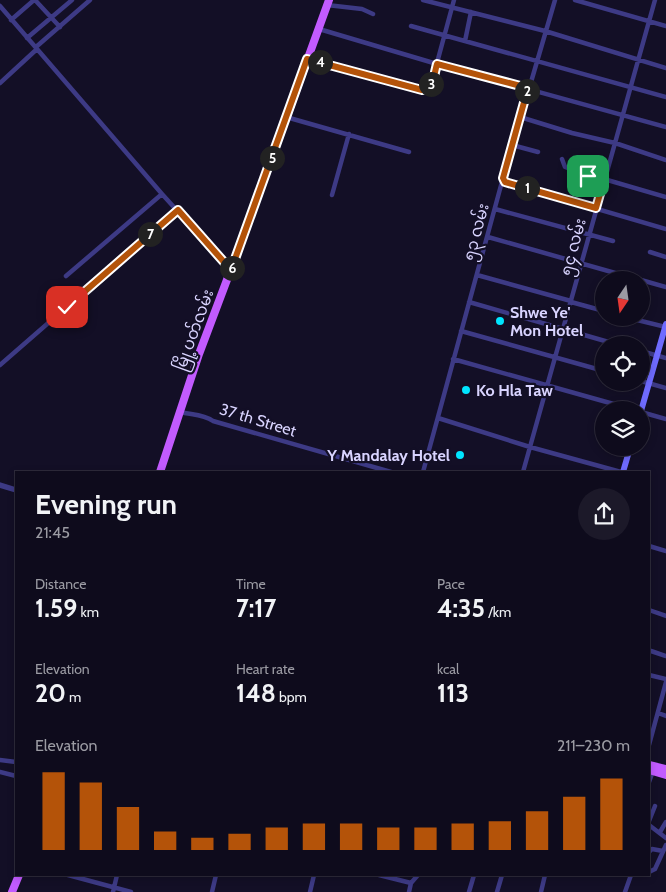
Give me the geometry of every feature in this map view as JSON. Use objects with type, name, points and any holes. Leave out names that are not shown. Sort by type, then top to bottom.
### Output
[{"type":"main road","name":"မြို့ပတ်လမ်း","points":[[160,471],[199,354],[328,3]]},
{"type":"main road","points":[[650,379],[666,326]]},
{"type":"main road","points":[[622,471],[627,456]]},
{"type":"main road","points":[[650,769],[666,769]]},
{"type":"main road","points":[[650,769],[666,775]]},
{"type":"main road","points":[[12,892],[19,876]]},
{"type":"street","points":[[11,20],[35,0],[60,27]]},
{"type":"street","points":[[27,38],[72,0]]},
{"type":"street","points":[[0,83],[90,0]]},
{"type":"street","points":[[422,0],[545,31],[666,68]]},
{"type":"street","points":[[307,59],[422,90],[426,89],[431,85],[454,0]]},
{"type":"street","name":"၅၃ လမ်း","points":[[423,471],[512,145],[555,0]]},
{"type":"street","points":[[575,0],[666,26]]},
{"type":"street","name":"၅၄ လမ်း","points":[[523,471],[655,0]]},
{"type":"street","points":[[328,3],[362,9],[373,14]]},
{"type":"street","points":[[0,6],[162,194],[231,270]]},
{"type":"street","points":[[465,40],[471,12]]},
{"type":"street","points":[[411,26],[666,97]]},
{"type":"street","points":[[318,29],[666,127]]},
{"type":"street","points":[[286,117],[409,152]]},
{"type":"street","points":[[520,117],[572,133],[615,143],[664,159]]},
{"type":"street","points":[[332,195],[349,134]]},
{"type":"street","points":[[512,145],[538,152]]},
{"type":"street","points":[[562,160],[566,168],[666,197]]},
{"type":"street","points":[[503,178],[505,182],[666,229]]},
{"type":"street","points":[[66,276],[162,194]]},
{"type":"street","points":[[495,209],[613,241]]},
{"type":"street","points":[[0,365],[178,210]]},
{"type":"street","points":[[488,237],[607,271]]},
{"type":"street","points":[[650,252],[666,257]]},
{"type":"street","points":[[477,275],[595,308]]},
{"type":"street","points":[[650,283],[666,287]]},
{"type":"street","points":[[470,302],[595,337]]},
{"type":"street","points":[[650,323],[666,326]]},
{"type":"street","points":[[461,331],[595,369]]},
{"type":"street","points":[[650,354],[666,358]]},
{"type":"street","points":[[454,359],[602,401]]},
{"type":"street","points":[[650,383],[666,388]]},
{"type":"street","name":"37 th Street","points":[[180,412],[196,416],[201,415],[220,424],[388,471]]},
{"type":"street","points":[[650,414],[666,419]]},
{"type":"street","points":[[438,418],[530,448],[618,471]]},
{"type":"street","points":[[0,485],[15,490]]},
{"type":"street","points":[[650,546],[666,551]]},
{"type":"street","points":[[650,610],[666,616]]},
{"type":"street","points":[[651,651],[666,656]]},
{"type":"street","points":[[650,675],[666,681],[650,741]]},
{"type":"street","points":[[658,713],[666,716]]},
{"type":"street","points":[[0,760],[15,762]]},
{"type":"street","points":[[0,772],[15,776]]},
{"type":"street","points":[[650,820],[655,806]]},
{"type":"street","points":[[660,832],[666,822]]},
{"type":"street","points":[[650,824],[666,838]]},
{"type":"street","points":[[650,872],[655,869],[666,845]]},
{"type":"street","points":[[650,851],[652,849],[663,851]]},
{"type":"street","points":[[71,876],[114,890],[131,892]]},
{"type":"street","points":[[114,890],[117,876]]},
{"type":"street","points":[[212,892],[216,876]]},
{"type":"street","points":[[310,892],[314,876]]},
{"type":"street","points":[[382,876],[411,884]]},
{"type":"street","points":[[409,892],[411,884],[417,876]]},
{"type":"street","points":[[469,892],[474,876]]},
{"type":"street","points":[[497,892],[502,876]]},
{"type":"street","points":[[541,892],[545,876]]},
{"type":"street","points":[[625,892],[631,876]]},
{"type":"place","name":"Shwe Ye' Mon Hotel","points":[[500,321]]},
{"type":"place","name":"Ko Hla Taw","points":[[466,390]]},
{"type":"place","name":"Y Mandalay Hotel","points":[[460,455]]},
{"type":"route","points":[[67,307],[178,210],[231,270],[307,59],[422,90],[431,85],[437,64],[528,88],[503,178],[505,182],[596,208],[604,180],[588,176]]}]
